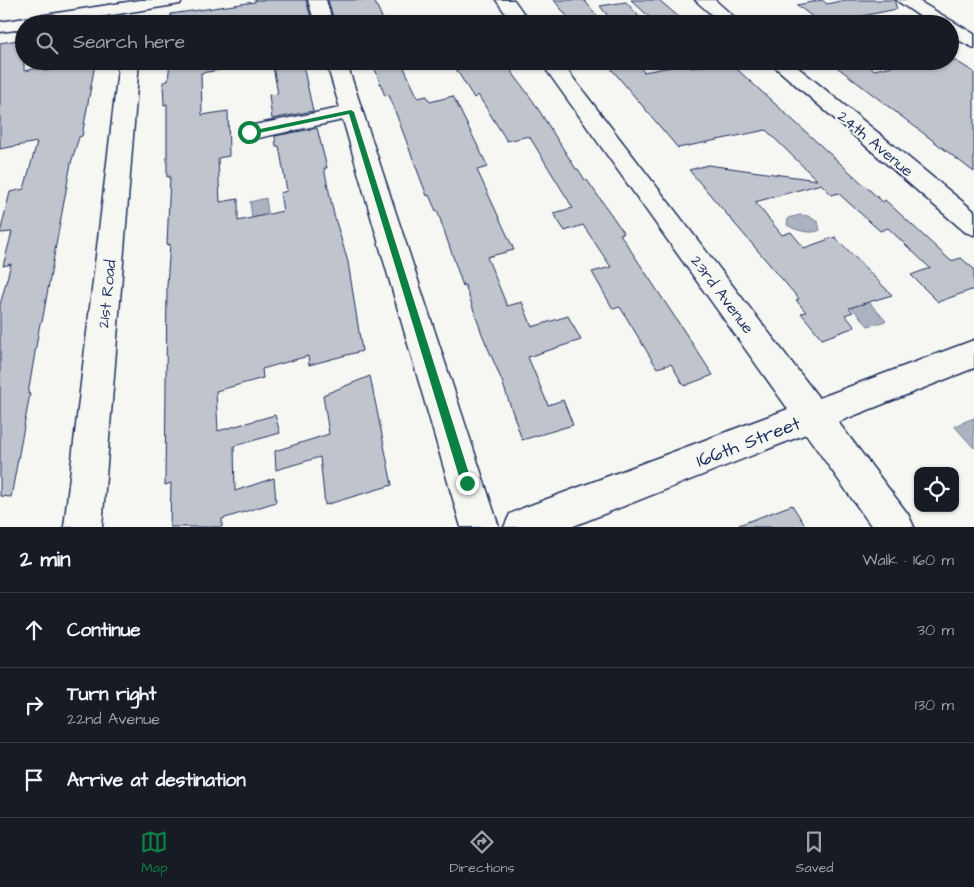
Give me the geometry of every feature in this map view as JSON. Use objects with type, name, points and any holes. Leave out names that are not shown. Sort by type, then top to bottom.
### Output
[{"type":"street","points":[[68,15],[136,3],[174,0]]},
{"type":"street","points":[[316,0],[321,15]]},
{"type":"street","points":[[505,0],[516,15]]},
{"type":"street","points":[[704,0],[722,15]]},
{"type":"street","points":[[904,0],[929,15]]},
{"type":"street","points":[[0,27],[15,24]]},
{"type":"street","points":[[959,33],[974,42]]},
{"type":"street","name":"21st Road","points":[[84,527],[128,70]]},
{"type":"street","points":[[339,70],[480,527]]},
{"type":"street","name":"23rd Avenue","points":[[557,70],[895,527]]},
{"type":"street","name":"24th Avenue","points":[[789,70],[974,225]]},
{"type":"street","points":[[249,132],[351,112]]},
{"type":"street","name":"166th Street","points":[[523,527],[974,354]]},
{"type":"shaded area","points":[[266,198],[269,221],[253,225],[250,202]]},
{"type":"shaded area","points":[[800,215],[808,216],[818,222],[820,230],[812,232],[803,231],[787,225],[788,218]]},
{"type":"shaded area","points":[[861,293],[886,321],[868,326],[843,298]]},
{"type":"shaded area","points":[[974,418],[974,448],[954,426]]},
{"type":"building","points":[[255,0],[306,0],[310,15],[171,15],[171,14],[255,2]]},
{"type":"building","points":[[328,0],[374,0],[381,15],[332,15]]},
{"type":"building","points":[[554,0],[584,0],[596,15],[566,15]]},
{"type":"building","points":[[631,0],[659,0],[676,15],[647,15]]},
{"type":"building","points":[[822,0],[827,4],[845,0],[894,0],[897,9],[867,15],[810,15],[797,5]]},
{"type":"building","points":[[626,2],[638,15],[607,15],[600,6]]},
{"type":"building","points":[[15,40],[15,70],[94,70],[82,136],[79,137],[71,163],[42,322],[40,323],[28,394],[30,394],[11,497],[0,496],[0,305],[11,264],[3,266],[12,232],[0,233],[10,192],[24,189],[37,142],[0,149],[0,43]]},
{"type":"building","points":[[959,63],[974,72],[974,172],[841,70],[959,70]]},
{"type":"building","points":[[169,70],[220,70],[201,73],[202,115],[228,111],[229,156],[218,158],[220,202],[238,199],[238,221],[283,211],[280,193],[287,191],[279,146],[276,146],[275,136],[317,128],[327,168],[324,168],[334,215],[348,262],[362,351],[309,365],[308,356],[262,369],[263,378],[216,391],[218,431],[275,415],[280,433],[234,446],[235,491],[274,478],[276,502],[222,519],[222,527],[170,527],[171,483],[165,485],[167,285],[170,244],[167,245],[170,176],[167,177],[167,104],[164,105],[163,82],[168,81]]},
{"type":"building","points":[[274,70],[304,70],[313,111],[272,119],[269,95],[278,94]]},
{"type":"building","points":[[375,70],[405,70],[418,98],[427,96],[430,102],[453,96],[488,167],[477,170],[514,250],[487,257],[507,306],[522,302],[532,327],[568,316],[581,340],[528,357],[548,405],[563,400],[573,425],[522,440],[502,381],[482,334],[465,285],[463,286],[437,210],[429,195],[427,196],[389,95],[385,96]]},
{"type":"building","points":[[457,70],[511,70],[533,101],[576,169],[587,180],[624,233],[620,234],[713,375],[684,386],[671,364],[657,368],[620,307],[613,309],[592,272],[611,267],[583,225],[565,231],[553,213],[573,208],[529,136],[507,141],[478,95],[474,98]]},
{"type":"building","points":[[612,70],[642,70],[644,72],[655,70],[738,70],[875,195],[883,202],[885,200],[951,261],[961,258],[974,269],[974,289],[938,302],[911,275],[930,268],[888,228],[880,231],[838,193],[832,195],[821,184],[755,202],[782,235],[791,232],[804,248],[835,237],[892,295],[849,308],[853,312],[845,315],[855,327],[822,339],[801,313],[806,312],[796,300],[799,299],[689,170],[708,165],[817,180],[766,130],[678,148]]},
{"type":"building","points":[[370,376],[392,485],[325,505],[320,457],[276,470],[275,451],[329,434],[323,395]]},
{"type":"building","points":[[792,505],[806,527],[739,527],[739,525]]},
{"type":"route","points":[[249,132],[351,112],[467,483]]}]
